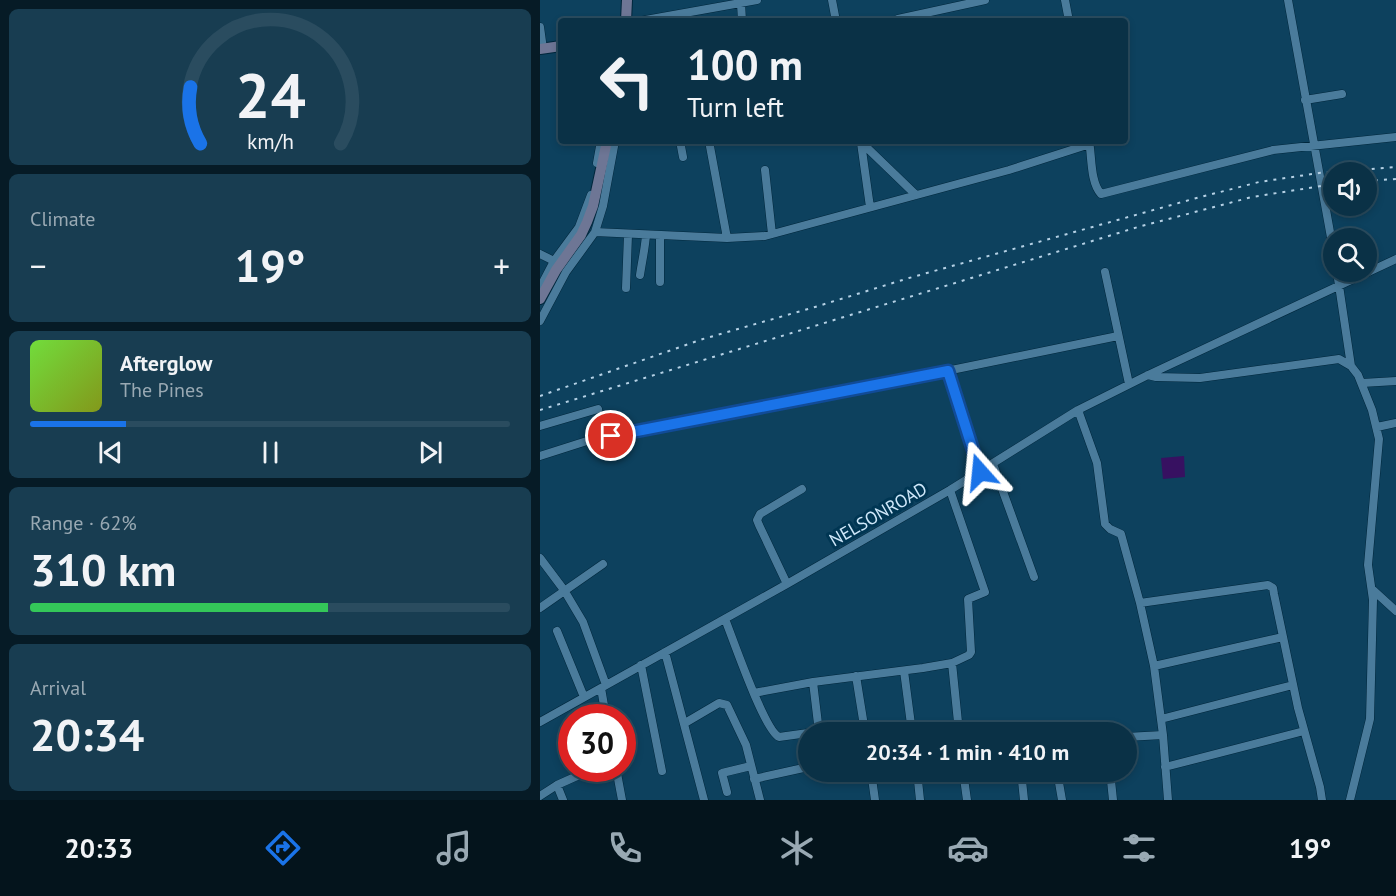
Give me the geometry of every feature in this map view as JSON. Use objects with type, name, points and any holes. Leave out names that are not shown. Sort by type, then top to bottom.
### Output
[{"type":"main road","points":[[626,18],[627,0]]},
{"type":"main road","points":[[540,299],[587,222],[593,206],[606,144]]},
{"type":"street","points":[[697,17],[754,0]]},
{"type":"street","points":[[832,0],[835,18]]},
{"type":"street","points":[[903,18],[985,0]]},
{"type":"street","points":[[1065,0],[1068,18]]},
{"type":"street","points":[[1288,0],[1329,228]]},
{"type":"street","points":[[741,3],[742,18]]},
{"type":"street","points":[[540,27],[544,49]]},
{"type":"street","points":[[1305,99],[1342,94]]},
{"type":"street","points":[[1090,144],[1095,182],[1101,194],[1273,150],[1396,137]]},
{"type":"street","points":[[540,288],[554,261],[579,227],[590,198],[600,144]]},
{"type":"street","points":[[540,321],[566,272],[595,232],[603,206],[614,144]]},
{"type":"street","points":[[681,144],[683,157]]},
{"type":"street","points":[[710,144],[727,238]]},
{"type":"street","points":[[861,144],[870,207]]},
{"type":"street","points":[[863,144],[916,195]]},
{"type":"street","points":[[595,232],[727,238],[772,234],[1009,170],[1087,144]]},
{"type":"street","points":[[765,170],[772,234]]},
{"type":"street","points":[[626,288],[628,235]]},
{"type":"street","points":[[640,275],[645,256],[646,235]]},
{"type":"street","points":[[660,236],[660,282]]},
{"type":"street","points":[[540,254],[554,261]]},
{"type":"street","name":"NELSONROAD","points":[[540,722],[787,584],[980,472],[1078,410],[1396,259]]},
{"type":"street","points":[[1105,272],[1129,384]]},
{"type":"street","points":[[1339,282],[1351,366],[1362,383],[1377,427],[1379,446],[1374,478],[1368,565],[1372,590],[1370,719],[1350,800]]},
{"type":"street","points":[[540,456],[590,440],[1119,336]]},
{"type":"street","points":[[1148,375],[1163,378],[1200,378],[1339,359],[1351,366]]},
{"type":"street","points":[[948,371],[980,472]]},
{"type":"street","points":[[1362,383],[1396,381]]},
{"type":"street","points":[[540,426],[598,409]]},
{"type":"street","points":[[1078,410],[1097,463],[1105,524],[1121,534],[1140,603],[1154,666],[1168,800]]},
{"type":"street","points":[[1377,427],[1396,423]]},
{"type":"street","points":[[993,464],[1034,577]]},
{"type":"street","points":[[787,584],[759,525],[758,518],[760,514],[802,489]]},
{"type":"street","points":[[754,693],[813,682],[952,663],[967,657],[971,652],[968,599],[985,592],[950,489]]},
{"type":"street","points":[[540,558],[564,590],[583,622],[603,686],[605,704]]},
{"type":"street","points":[[540,608],[603,564]]},
{"type":"street","points":[[1140,603],[1268,585],[1273,588],[1293,685],[1322,800]]},
{"type":"street","points":[[1372,590],[1396,610]]},
{"type":"street","points":[[725,619],[754,693],[776,736],[798,734]]},
{"type":"street","points":[[557,631],[584,697]]},
{"type":"street","points":[[1154,666],[1283,637]]},
{"type":"street","points":[[665,652],[704,800]]},
{"type":"street","points":[[952,663],[957,722]]},
{"type":"street","points":[[641,665],[662,771]]},
{"type":"street","points":[[904,671],[911,722]]},
{"type":"street","points":[[856,676],[864,722]]},
{"type":"street","points":[[813,682],[815,722]]},
{"type":"street","points":[[1161,719],[1293,685]]},
{"type":"street","points":[[685,723],[719,703],[727,705],[738,725],[759,800]]},
{"type":"street","points":[[1165,766],[1304,731]]},
{"type":"street","points":[[1137,736],[1163,735]]},
{"type":"street","points":[[727,792],[722,773],[751,766]]},
{"type":"street","points":[[754,779],[798,769]]},
{"type":"street","points":[[540,796],[564,782]]},
{"type":"street","points":[[619,782],[622,800]]},
{"type":"street","points":[[874,782],[876,800]]},
{"type":"street","points":[[918,782],[920,800]]},
{"type":"street","points":[[965,782],[967,800]]},
{"type":"street","points":[[1022,782],[1024,800]]},
{"type":"street","points":[[1059,782],[1062,800]]},
{"type":"street","points":[[1111,782],[1113,800]]},
{"type":"street","points":[[557,785],[563,800]]},
{"type":"shaded area","points":[[1184,456],[1185,477],[1163,479],[1161,458]]},
{"type":"railway","points":[[540,396],[703,339],[909,278],[1193,199],[1259,182],[1319,173],[1396,167]]},
{"type":"railway","points":[[1377,180],[1396,179]]},
{"type":"railway","points":[[540,410],[1138,227],[1252,197],[1323,186]]},
{"type":"route","points":[[611,436],[948,371],[980,472]]}]
